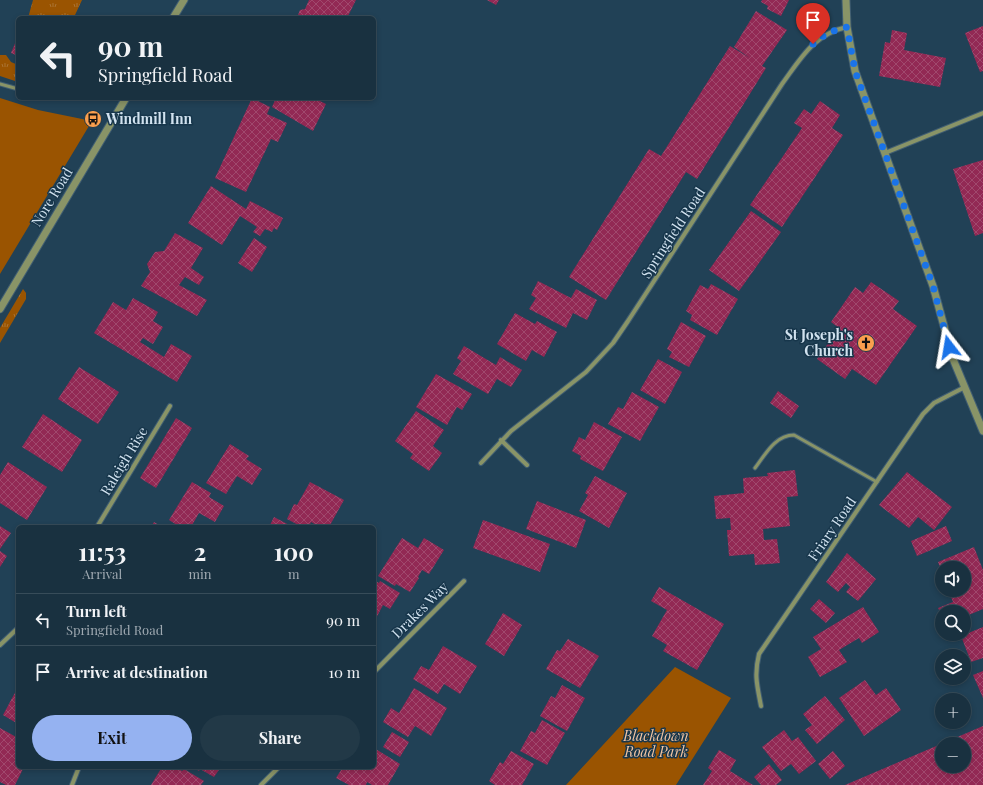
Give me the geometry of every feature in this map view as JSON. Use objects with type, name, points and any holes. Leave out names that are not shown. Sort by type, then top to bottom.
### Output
[{"type":"street","points":[[174,16],[184,0]]},
{"type":"street","points":[[846,0],[847,27],[855,71],[933,286],[949,347],[983,430]]},
{"type":"street","name":"Springfield Road","points":[[481,463],[501,440],[520,423],[580,377],[608,348],[628,321],[782,84],[808,49],[822,36],[847,27]]},
{"type":"street","name":"Nore Road","points":[[0,309],[125,100]]},
{"type":"street","points":[[885,153],[983,113]]},
{"type":"street","name":"Friary Road","points":[[761,706],[756,680],[759,654],[927,410],[934,403],[965,388]]},
{"type":"street","name":"Raleigh Rise","points":[[98,525],[170,406]]},
{"type":"street","points":[[501,440],[527,466]]},
{"type":"street","name":"Drakes Way","points":[[376,670],[464,581]]},
{"type":"street","points":[[0,644],[16,630]]},
{"type":"street","points":[[72,785],[78,769]]},
{"type":"street","points":[[261,785],[277,769]]},
{"type":"lane","points":[[0,84],[16,88]]},
{"type":"lane","points":[[756,468],[775,442],[786,436],[794,435],[877,482]]},
{"type":"green space","points":[[33,0],[82,0],[75,15],[29,16]]},
{"type":"green space","points":[[0,55],[6,55],[11,62],[16,64],[16,81],[0,76]]},
{"type":"green space","points":[[0,98],[38,110],[92,121],[0,274]]},
{"type":"green space","points":[[23,289],[26,293],[26,299],[0,343],[0,328]]},
{"type":"green space","name":"Blackdown Road Park","points":[[675,667],[731,698],[676,785],[566,785]]},
{"type":"building","points":[[309,0],[356,0],[348,16],[298,16],[300,10],[305,9]]},
{"type":"building","points":[[487,0],[499,0],[496,5]]},
{"type":"building","points":[[762,0],[789,0],[781,16],[767,9],[768,6],[761,2]]},
{"type":"building","points":[[756,11],[787,30],[762,66],[766,68],[697,179],[686,172],[606,300],[569,277],[649,149],[661,156],[730,46],[750,58],[734,47]]},
{"type":"building","points":[[983,26],[983,71],[980,72],[965,33]]},
{"type":"building","points":[[892,30],[907,33],[904,50],[946,58],[940,87],[879,76],[885,42],[890,43]]},
{"type":"building","points":[[16,41],[16,55],[11,53]]},
{"type":"building","points":[[251,100],[256,100],[270,107],[267,114],[287,123],[278,142],[271,139],[246,192],[215,178]]},
{"type":"building","points":[[275,100],[318,100],[326,104],[313,131],[272,107]]},
{"type":"building","points":[[820,101],[840,115],[832,128],[843,135],[782,227],[750,205],[802,128],[794,123],[804,109],[811,114]]},
{"type":"building","points":[[983,160],[983,233],[975,236],[953,169]]},
{"type":"building","points":[[211,186],[246,209],[250,201],[283,218],[277,230],[274,228],[272,232],[265,229],[260,236],[253,232],[257,227],[240,216],[222,245],[188,223]]},
{"type":"building","points":[[751,211],[781,232],[739,291],[709,270]]},
{"type":"building","points":[[175,233],[203,248],[191,268],[204,277],[199,285],[185,277],[179,285],[207,300],[197,316],[141,286],[150,272],[147,264],[155,252],[164,251]]},
{"type":"building","points":[[254,238],[267,247],[252,272],[238,263]]},
{"type":"building","points":[[538,281],[571,298],[576,289],[597,300],[587,320],[573,313],[566,328],[529,309],[536,298],[531,295]]},
{"type":"building","name":"St Joseph's Church","points":[[871,282],[899,301],[893,309],[917,326],[876,385],[852,369],[845,379],[817,359],[839,328],[831,322],[855,287],[863,293]]},
{"type":"building","points":[[711,284],[738,299],[717,335],[690,320],[692,315],[686,311],[700,285],[708,289]]},
{"type":"building","points":[[133,298],[158,312],[153,321],[163,327],[153,344],[143,338],[140,342],[164,357],[171,344],[192,356],[177,382],[94,333],[113,302],[126,310]]},
{"type":"building","points":[[515,313],[535,324],[537,321],[557,332],[544,357],[532,350],[526,361],[497,344]]},
{"type":"building","points":[[681,322],[706,336],[689,367],[669,357],[672,352],[667,349]]},
{"type":"building","points":[[464,346],[496,365],[500,357],[522,370],[511,387],[497,379],[488,394],[453,374],[461,361],[457,358]]},
{"type":"building","points":[[658,359],[682,372],[665,404],[640,390]]},
{"type":"building","points":[[79,367],[119,392],[98,424],[58,399]]},
{"type":"building","points":[[436,374],[472,394],[462,410],[457,407],[447,425],[416,407]]},
{"type":"building","points":[[778,391],[799,406],[791,418],[770,403]]},
{"type":"building","points":[[632,392],[659,407],[640,441],[608,424],[618,407],[623,409]]},
{"type":"building","points":[[416,411],[444,430],[433,446],[442,453],[429,471],[410,458],[413,454],[395,441]]},
{"type":"building","points":[[43,414],[82,440],[62,472],[22,447]]},
{"type":"building","points":[[176,418],[192,428],[156,488],[140,478]]},
{"type":"building","points":[[594,422],[622,437],[603,471],[580,459],[581,456],[572,451],[579,437],[585,440]]},
{"type":"building","points":[[230,444],[249,456],[246,459],[262,469],[252,485],[237,476],[226,494],[206,483]]},
{"type":"building","points":[[8,462],[47,487],[27,520],[0,503],[0,475]]},
{"type":"building","points":[[795,470],[798,496],[787,497],[790,526],[763,529],[764,540],[777,539],[780,563],[755,565],[754,554],[729,556],[727,530],[731,530],[730,518],[716,519],[714,496],[744,493],[743,478],[768,476],[767,473]]},
{"type":"building","points":[[907,472],[952,507],[934,530],[918,517],[909,528],[879,505]]},
{"type":"building","points":[[595,476],[627,493],[609,528],[579,511],[588,495],[585,493]]},
{"type":"building","points":[[192,482],[211,493],[209,497],[224,506],[215,522],[199,513],[192,525],[177,525],[169,520]]},
{"type":"building","points":[[310,482],[344,500],[330,525],[316,525],[311,522],[310,525],[298,525],[287,519],[294,504],[297,505]]},
{"type":"building","points":[[537,501],[586,520],[576,548],[526,529]]},
{"type":"building","points":[[274,517],[289,525],[270,525]]},
{"type":"building","points":[[483,520],[550,544],[540,572],[473,548]]},
{"type":"building","points":[[0,526],[11,533],[0,549]]},
{"type":"building","points":[[946,526],[952,541],[917,556],[911,541]]},
{"type":"building","points":[[402,538],[418,548],[424,538],[444,550],[429,574],[422,570],[410,592],[396,584],[395,586],[378,576]]},
{"type":"building","points":[[974,547],[983,570],[983,609],[971,614],[971,605],[946,605],[953,602],[951,597],[971,597],[971,561],[940,561]]},
{"type":"building","points":[[0,551],[7,556],[0,567]]},
{"type":"building","points":[[847,553],[876,579],[858,601],[846,592],[850,587],[846,583],[838,592],[826,582]]},
{"type":"building","points":[[376,581],[379,583],[380,581],[400,593],[390,609],[383,605],[376,618]]},
{"type":"building","points":[[659,587],[724,624],[697,670],[663,651],[667,645],[652,636],[667,610],[651,601]]},
{"type":"building","points":[[819,599],[835,613],[826,623],[810,609]]},
{"type":"building","points":[[863,607],[879,632],[862,643],[859,638],[839,650],[847,662],[820,677],[808,657],[821,649],[813,637]]},
{"type":"building","points":[[503,613],[522,625],[504,656],[485,644]]},
{"type":"building","points":[[983,627],[983,658],[971,662],[971,649],[966,649],[963,641],[971,641],[971,632]]},
{"type":"building","points":[[568,639],[599,656],[580,688],[546,669],[557,650],[560,651]]},
{"type":"building","points":[[443,646],[477,666],[460,694],[444,684],[438,694],[413,679],[421,666],[429,670]]},
{"type":"building","points":[[983,671],[983,698],[973,675]]},
{"type":"building","points":[[865,680],[876,695],[886,688],[901,710],[864,736],[839,698]]},
{"type":"building","points":[[562,685],[585,698],[567,731],[540,716],[551,696],[555,698]]},
{"type":"building","points":[[414,688],[447,708],[431,736],[415,726],[408,737],[383,722],[391,708],[399,713]]},
{"type":"building","points":[[16,691],[16,723],[3,715]]},
{"type":"building","points":[[825,696],[845,720],[817,744],[805,730],[812,725],[803,714]]},
{"type":"building","points":[[542,720],[565,733],[547,765],[520,751],[531,731],[535,733]]},
{"type":"building","points":[[983,726],[983,785],[845,785],[935,747],[935,773],[971,773],[971,737],[957,737]]},
{"type":"building","points":[[0,728],[16,737],[16,769],[23,769],[15,785],[6,785],[0,782]]},
{"type":"building","points":[[784,730],[792,741],[798,737],[816,761],[799,774],[791,764],[781,771],[762,747]]},
{"type":"building","points":[[392,732],[409,742],[400,757],[383,747]]},
{"type":"building","points":[[376,749],[400,764],[388,785],[372,785],[367,782],[366,785],[349,785],[336,778],[342,769],[376,769]]},
{"type":"building","points":[[719,750],[736,760],[730,771],[753,785],[703,785],[712,771],[708,768]]},
{"type":"building","points":[[511,751],[534,764],[522,785],[495,785],[489,781],[500,762],[503,764]]},
{"type":"building","points":[[833,751],[845,766],[830,779],[818,764]]},
{"type":"building","points":[[769,764],[782,780],[776,785],[761,785],[754,777]]},
{"type":"building","points":[[161,769],[179,769],[182,771],[184,769],[204,781],[201,785],[151,785]]},
{"type":"building","points":[[200,769],[220,769],[214,777]]},
{"type":"place","name":"Windmill Inn","points":[[93,119]]},
{"type":"place","name":"St Joseph's Church","points":[[866,343]]},
{"type":"route","points":[[813,44],[826,34],[847,27],[855,71],[859,84],[933,286],[949,347]]}]
